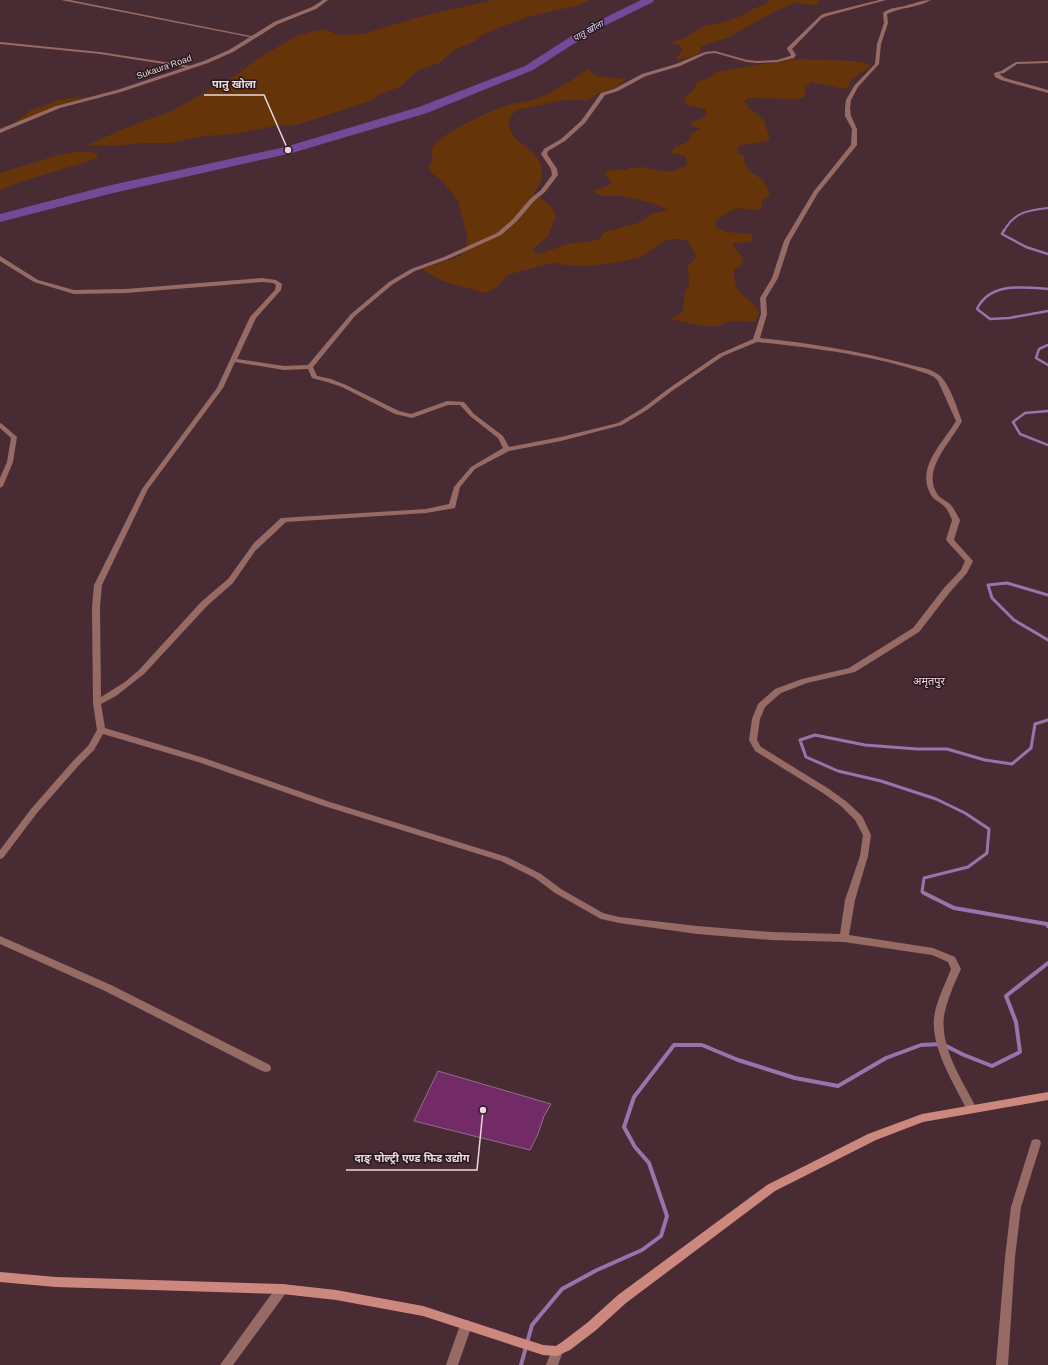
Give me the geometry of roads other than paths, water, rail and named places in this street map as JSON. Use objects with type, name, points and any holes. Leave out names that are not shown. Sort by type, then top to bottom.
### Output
[{"type":"main road","points":[[0,1277],[56,1282],[282,1289],[384,1303],[423,1311],[543,1350],[557,1351],[591,1327],[622,1299],[771,1188],[872,1137],[922,1118],[1048,1096]]},
{"type":"street","points":[[63,0],[254,37]]},
{"type":"street","points":[[86,4],[95,0]]},
{"type":"street","name":"Sukaura Road","points":[[0,131],[58,107],[119,91],[190,67],[231,51],[276,23],[314,8],[325,0]]},
{"type":"street","points":[[310,367],[354,315],[391,282],[413,270],[446,258],[499,234],[532,200],[543,191],[555,175],[552,165],[544,154],[546,150],[564,140],[583,122],[603,94],[616,90],[644,75],[678,65],[705,53],[715,52],[757,62],[786,59],[794,55],[789,49],[814,24],[817,19],[825,15],[884,0]]},
{"type":"street","points":[[756,340],[764,314],[763,298],[775,278],[787,241],[816,192],[854,145],[856,139],[853,124],[848,117],[847,104],[851,93],[877,64],[878,44],[886,23],[885,13],[929,0]]},
{"type":"street","points":[[0,43],[100,53],[190,67]]},
{"type":"street","points":[[1048,62],[1016,63],[1002,72],[996,73],[997,76],[1003,79],[1048,92]]},
{"type":"street","points":[[0,258],[36,281],[74,292],[126,291],[262,280],[274,281],[279,284],[278,290],[253,317],[220,388],[145,489],[98,585],[96,607],[97,703],[101,730],[91,748],[34,811],[0,856]]},
{"type":"street","points":[[97,703],[108,698],[127,685],[149,665],[168,641],[205,604],[233,579],[250,553],[275,527],[284,520],[426,511],[452,506],[457,486],[473,468],[507,450],[575,436],[620,424],[645,409],[721,355],[756,340],[812,345],[907,366],[937,376],[943,384],[959,420],[954,432],[937,454],[930,468],[927,481],[934,495],[948,507],[956,520],[950,540],[969,560],[964,571],[916,630],[852,670],[805,681],[778,691],[761,706],[756,719],[753,740],[758,749],[826,791],[860,818],[867,835],[864,856],[850,900],[844,938]]},
{"type":"street","points":[[234,360],[284,368],[310,367]]},
{"type":"street","points":[[310,367],[314,377],[329,380],[344,386],[397,413],[412,416],[427,412],[447,403],[462,403],[472,414],[501,437],[507,450]]},
{"type":"street","points":[[0,425],[14,437],[10,462],[0,486]]},
{"type":"street","points":[[101,730],[201,760],[327,804],[504,859],[538,876],[558,891],[601,916],[619,920],[771,936],[844,938],[933,952],[952,960],[956,970],[948,986],[939,1022],[942,1044],[955,1077],[972,1109]]},
{"type":"street","points":[[0,940],[108,988],[266,1068]]},
{"type":"street","points":[[1002,1365],[1010,1257],[1016,1207],[1036,1143]]},
{"type":"street","points":[[226,1365],[282,1289]]},
{"type":"street","points":[[452,1365],[466,1325]]},
{"type":"street","points":[[552,1365],[557,1351]]},
{"type":"waterway","name":"पातु खोला","points":[[0,218],[107,190],[288,150],[423,110],[529,68],[588,30],[649,0]]},
{"type":"waterway","points":[[1004,231],[1017,216],[1028,211],[1048,208]]},
{"type":"waterway","points":[[1004,230],[1002,234],[1026,247],[1048,254]]},
{"type":"waterway","points":[[1048,289],[1018,287],[999,290],[990,294],[983,300],[977,309],[990,319],[1009,318],[1048,311]]},
{"type":"waterway","points":[[1048,345],[1039,349],[1036,358],[1048,365]]},
{"type":"waterway","points":[[1048,411],[1025,413],[1013,422],[1020,434],[1048,445]]},
{"type":"waterway","points":[[1048,595],[1007,583],[988,585],[992,598],[1014,620],[1048,640]]},
{"type":"waterway","points":[[1048,720],[1035,724],[1031,748],[1012,764],[985,760],[947,749],[917,749],[865,745],[815,735],[800,740],[806,757],[838,771],[881,781],[936,799],[965,813],[989,829],[987,853],[968,867],[924,878],[922,892],[954,908],[1047,924],[1048,926]]},
{"type":"waterway","points":[[521,1365],[532,1325],[562,1289],[597,1270],[642,1250],[661,1236],[667,1216],[649,1163],[635,1147],[624,1127],[634,1097],[674,1045],[702,1045],[738,1060],[795,1078],[838,1086],[886,1058],[921,1045],[942,1044],[964,1055],[992,1066],[1020,1052],[1016,1022],[1006,996],[1048,963]]},
{"type":"place","name":"पातु खोला","points":[[288,150]]},
{"type":"place","name":"दाङ् पोल्ट्री एण्ड फिड उद्योग","points":[[483,1110]]},
{"type":"district","name":"अमृतपुर","points":[[929,681]]}]
